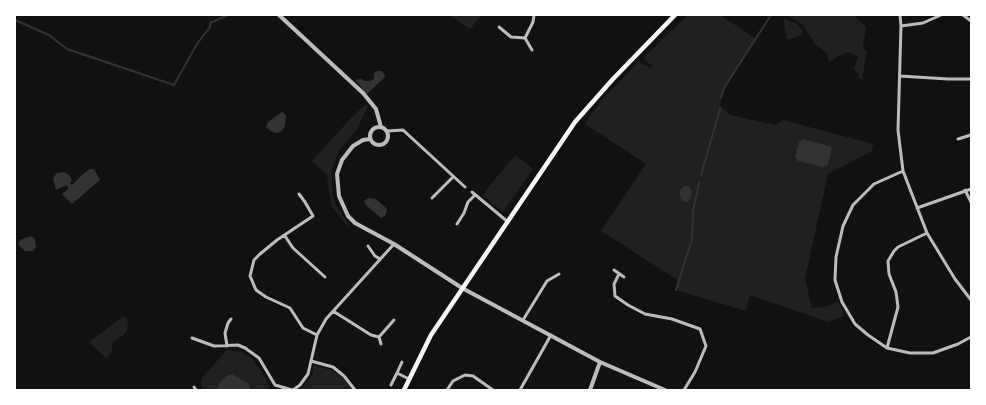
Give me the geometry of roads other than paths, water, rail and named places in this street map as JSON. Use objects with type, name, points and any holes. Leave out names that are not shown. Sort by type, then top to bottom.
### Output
[{"type":"main road","points":[[404,390],[431,335],[575,122],[606,86],[674,15]]},
{"type":"street","points":[[279,15],[363,93],[376,108],[380,127],[387,131],[403,130],[466,187]]},
{"type":"street","points":[[526,38],[534,15]]},
{"type":"street","points":[[900,15],[898,130],[903,171],[927,233],[971,300]]},
{"type":"street","points":[[901,26],[923,23],[940,15]]},
{"type":"street","points":[[963,15],[971,22]]},
{"type":"street","points":[[499,26],[511,37],[526,38]]},
{"type":"street","points":[[526,38],[532,50]]},
{"type":"street","points":[[900,76],[948,79],[971,78]]},
{"type":"street","points":[[370,139],[372,130],[380,127]]},
{"type":"street","points":[[370,139],[374,144],[384,144],[388,139],[387,131]]},
{"type":"street","points":[[958,139],[971,135]]},
{"type":"street","points":[[370,139],[363,140],[353,146],[342,160],[337,174],[339,196],[348,216],[355,223],[394,244],[462,288],[600,362],[665,390]]},
{"type":"street","points":[[903,171],[874,184],[853,205],[843,226],[836,257],[838,290],[855,324],[868,336],[887,348],[910,353],[934,352],[952,347],[971,337]]},
{"type":"street","points":[[432,198],[453,177]]},
{"type":"street","points":[[917,208],[971,189]]},
{"type":"street","points":[[965,190],[971,202]]},
{"type":"street","points":[[457,224],[474,193],[508,223]]},
{"type":"street","points":[[299,194],[313,216],[277,240],[254,260],[250,276],[252,283],[261,294],[290,308],[303,328],[317,335]]},
{"type":"street","points":[[887,348],[898,308],[896,292],[889,274],[888,261],[898,247],[927,233]]},
{"type":"street","points":[[285,236],[293,248],[325,277]]},
{"type":"street","points":[[192,338],[205,344],[238,345],[254,353],[263,363],[275,385],[292,390],[300,386],[308,374],[317,335],[326,319],[394,244]]},
{"type":"street","points":[[368,246],[375,256],[380,259]]},
{"type":"street","points":[[614,270],[624,277]]},
{"type":"street","points":[[524,320],[547,281],[559,274]]},
{"type":"street","points":[[619,274],[614,284],[615,296],[628,305],[645,314],[672,319],[700,329],[706,346],[695,372],[684,390]]},
{"type":"street","points":[[333,311],[379,338]]},
{"type":"street","points":[[379,338],[394,320]]},
{"type":"street","points":[[227,346],[226,333],[228,321]]},
{"type":"street","points":[[520,390],[551,335]]},
{"type":"street","points":[[379,338],[381,344]]},
{"type":"street","points":[[311,361],[333,367],[344,376],[355,390]]},
{"type":"street","points":[[391,385],[402,362]]},
{"type":"street","points":[[590,390],[600,362]]},
{"type":"street","points":[[396,373],[409,379]]},
{"type":"street","points":[[447,390],[453,381],[465,375],[472,376],[493,390]]},
{"type":"waterway","points":[[15,20],[49,35],[67,49],[174,85],[197,44],[210,27],[210,23],[228,15]]},
{"type":"waterway","points":[[721,98],[724,88],[771,15]]},
{"type":"waterway","points":[[701,175],[720,109]]},
{"type":"waterway","points":[[676,290],[692,239],[693,211],[699,183]]}]
